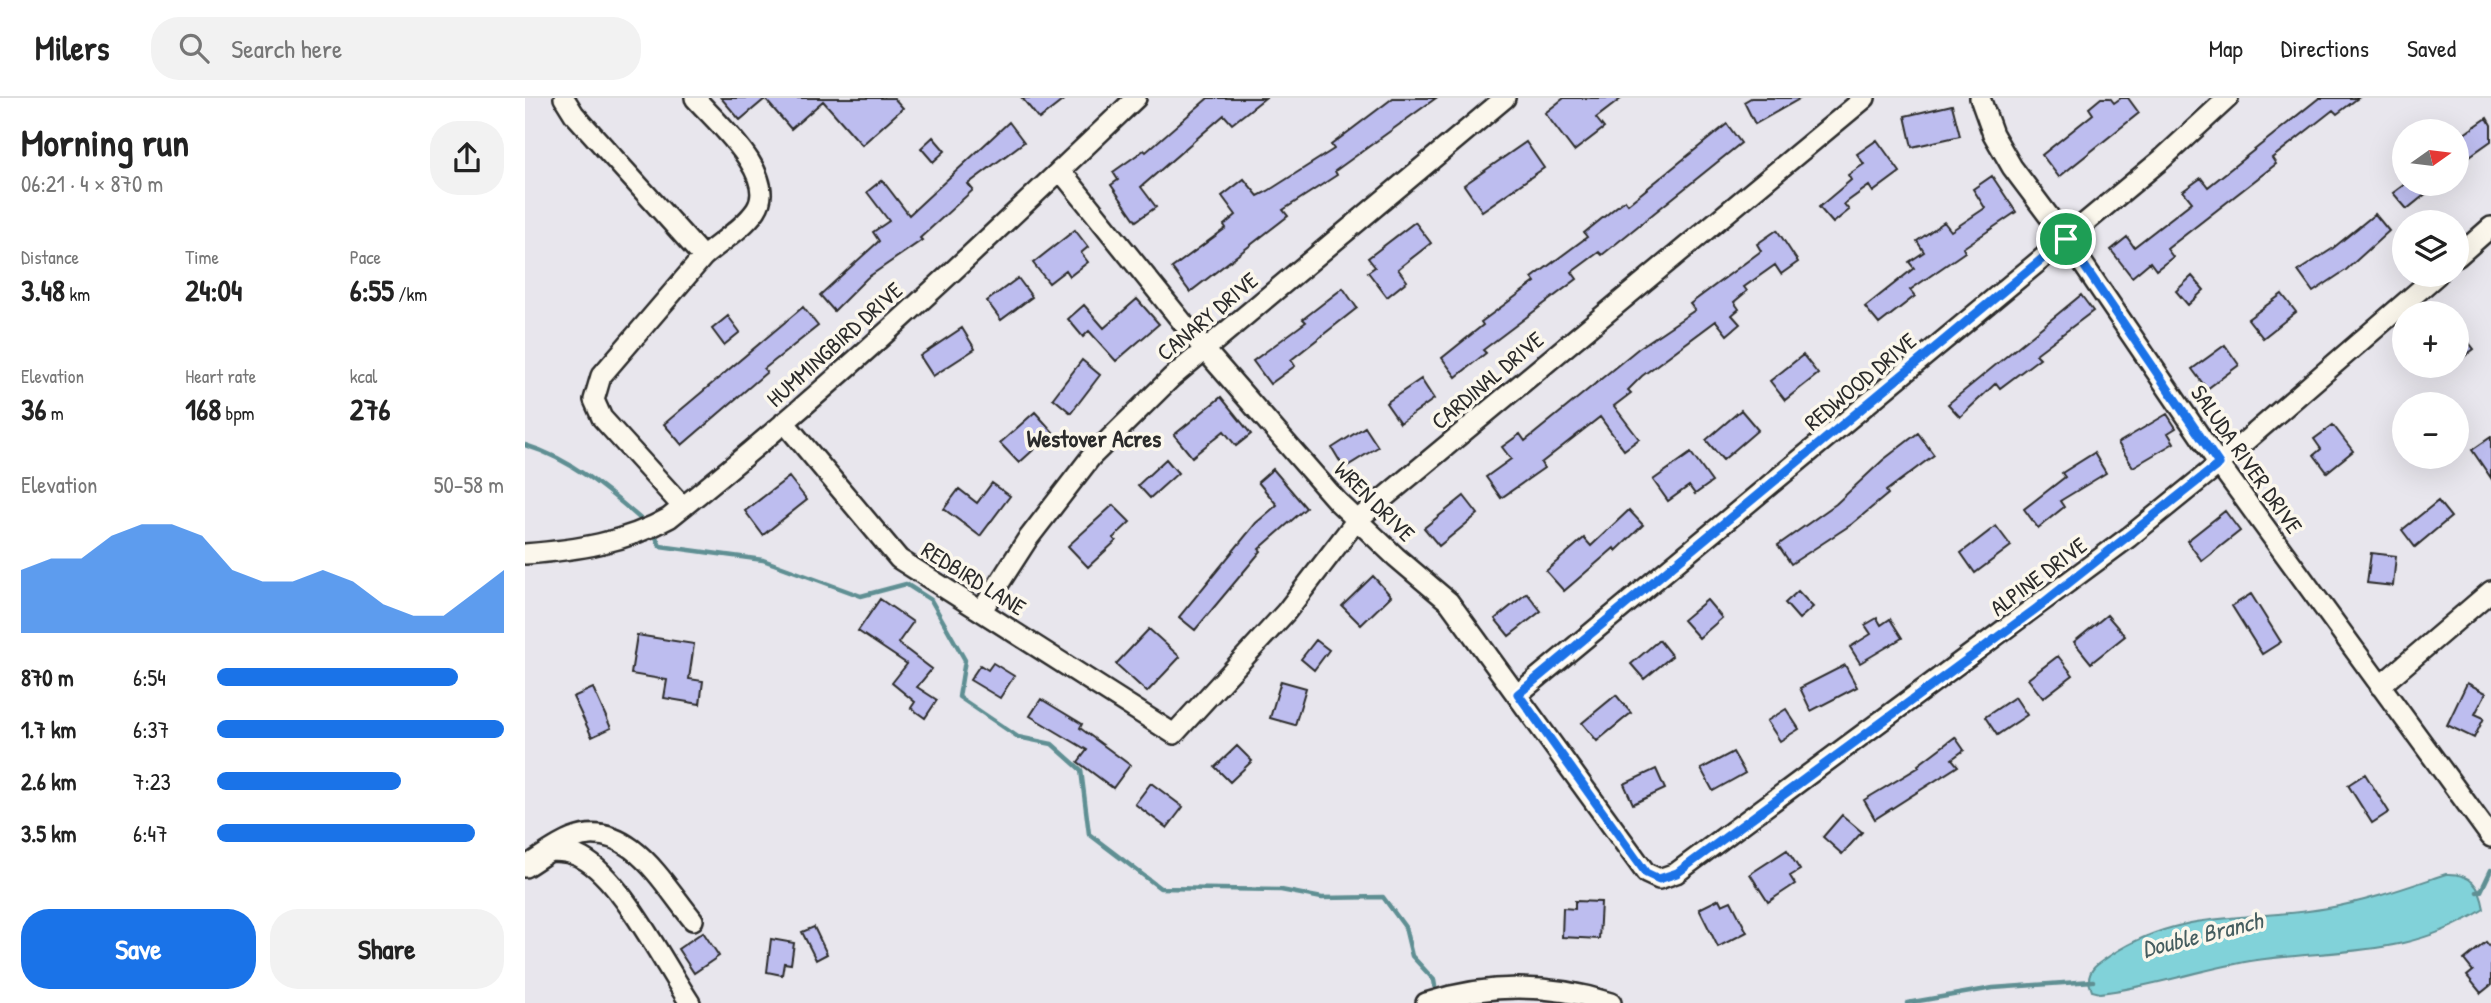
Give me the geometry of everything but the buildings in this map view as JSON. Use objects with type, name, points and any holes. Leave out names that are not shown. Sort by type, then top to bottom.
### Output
[{"type":"street","points":[[564,98],[573,114],[703,257]]},
{"type":"street","points":[[683,508],[602,418],[594,400],[601,376],[703,257],[757,210],[761,191],[759,175],[746,156],[695,98]]},
{"type":"street","name":"HUMMINGBIRD DRIVE","points":[[525,554],[570,551],[610,542],[649,529],[683,508],[784,422],[1032,200],[1136,98]]},
{"type":"street","name":"CANARY DRIVE","points":[[982,610],[1027,540],[1091,457],[1204,349],[1505,98]]},
{"type":"street","name":"CARDINAL DRIVE","points":[[1174,734],[1286,612],[1356,521],[1865,98]]},
{"type":"street","name":"SALUDA RIVER DRIVE","points":[[1980,98],[1993,134],[2012,167],[2066,239],[2219,464],[2491,837]]},
{"type":"street","name":"REDWOOD DRIVE","points":[[1518,694],[2162,159],[2228,98]]},
{"type":"street","name":"WREN DRIVE","points":[[1060,170],[1204,349],[1356,521],[1449,602],[1646,873]]},
{"type":"street","points":[[2469,247],[2491,228]]},
{"type":"street","name":"ALPINE DRIVE","points":[[1646,873],[1659,879],[1677,873],[2037,608],[2219,464],[2423,287]]},
{"type":"street","name":"REDBIRD LANE","points":[[784,422],[899,559],[1174,734]]},
{"type":"street","points":[[2380,686],[2491,590]]},
{"type":"street","points":[[525,867],[584,835],[599,834],[621,841],[649,864],[693,920]]},
{"type":"street","points":[[551,851],[568,852],[589,862],[616,890],[690,1003]]},
{"type":"street","points":[[1426,1003],[1477,989],[1529,987],[1570,992],[1611,1003]]},
{"type":"water","points":[[2446,874],[2462,876],[2473,883],[2480,894],[2484,909],[2429,936],[2374,948],[2257,960],[2100,993],[2092,991],[2089,982],[2093,969],[2103,960],[2138,940],[2164,930],[2217,919],[2343,905]]},
{"type":"waterway","points":[[525,445],[573,467],[603,487],[644,522]]},
{"type":"waterway","points":[[654,533],[660,546],[763,560],[861,596],[906,584],[931,600],[965,660],[959,697],[1018,737],[1052,744],[1081,770],[1089,834],[1160,888],[1281,890],[1322,898],[1383,897],[1405,927],[1412,956],[1434,980],[1435,986]]},
{"type":"waterway","name":"Double Branch","points":[[2477,892],[2481,891],[2491,870]]},
{"type":"waterway","name":"Double Branch","points":[[1907,1003],[1993,988],[2093,981]]},
{"type":"district","name":"Westover Acres","points":[[1094,438]]},
{"type":"route","points":[[2066,239],[2219,464],[2037,608],[1677,873],[1659,879],[1646,873],[1518,694],[1811,454],[2066,239]]}]
